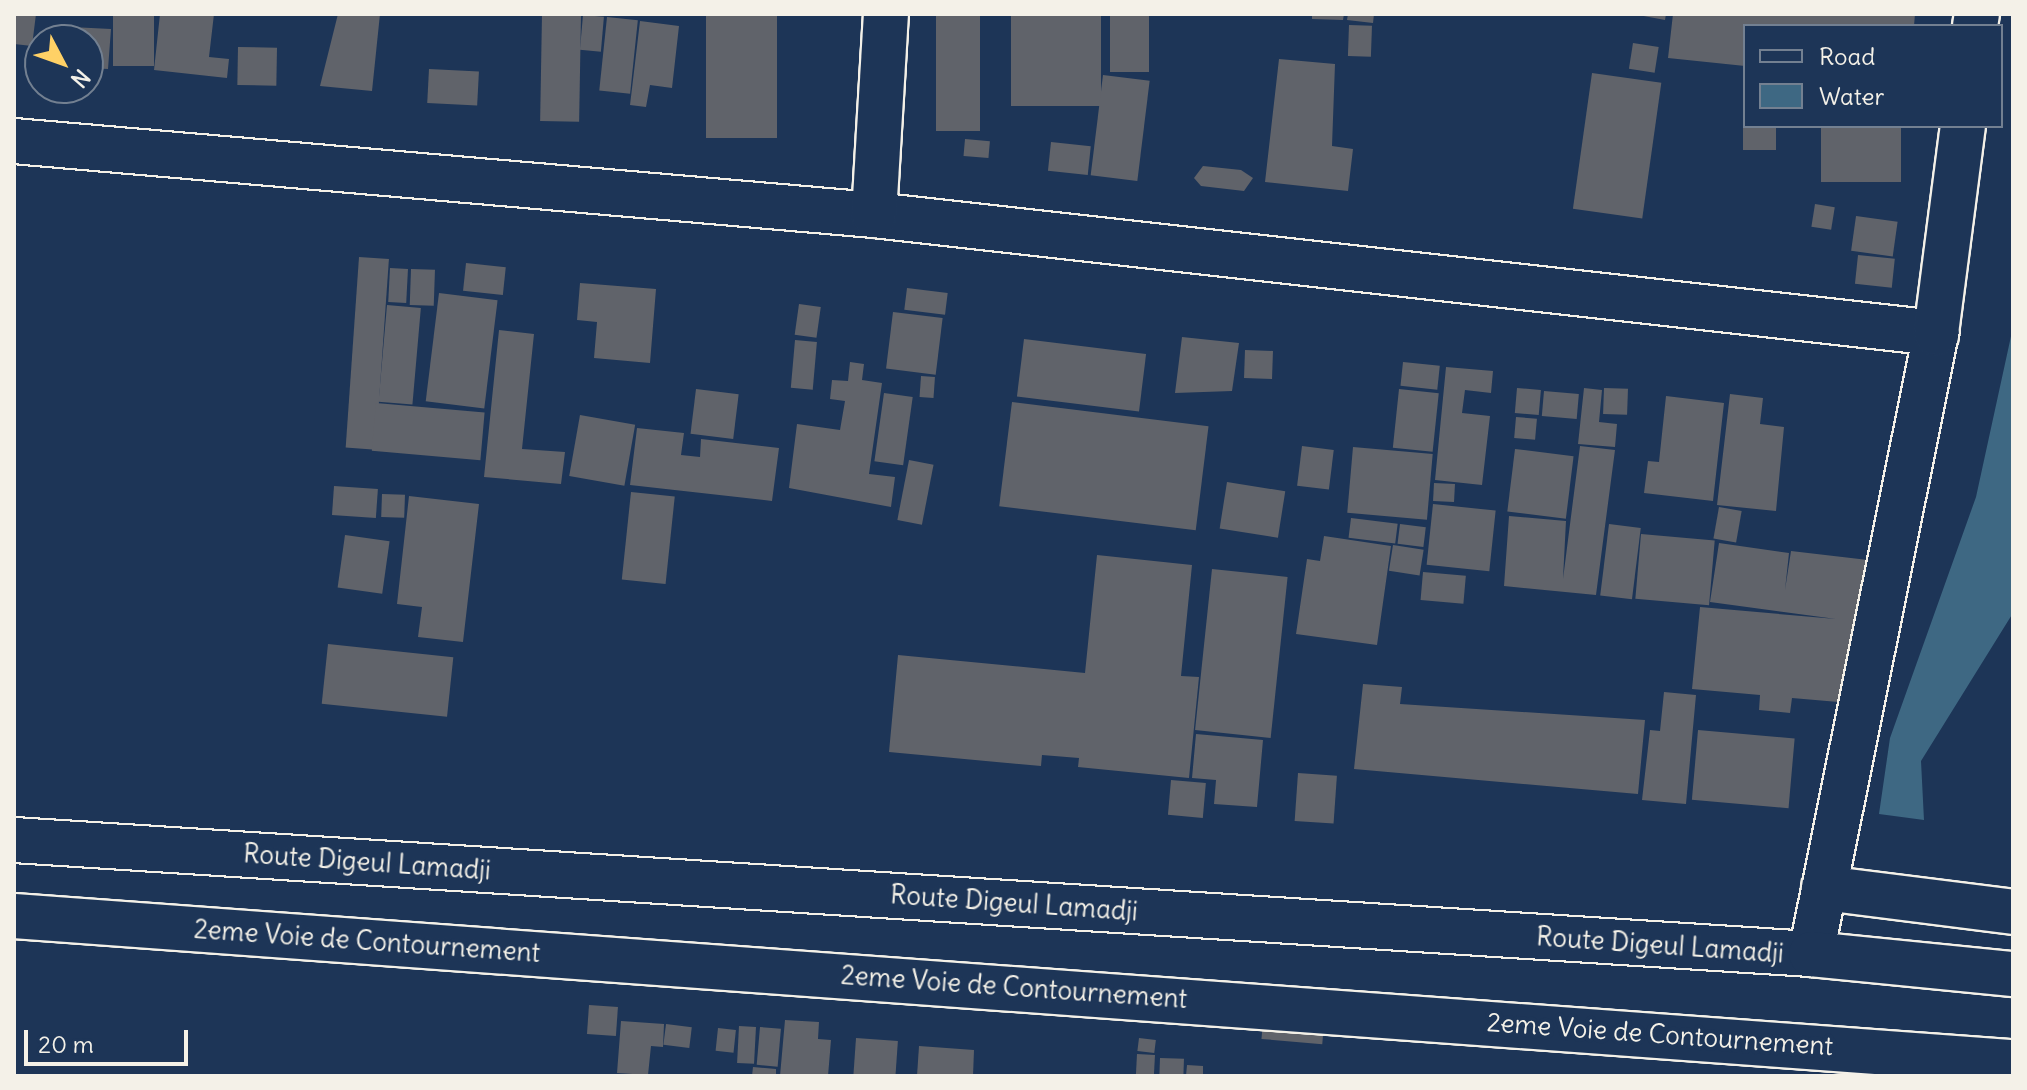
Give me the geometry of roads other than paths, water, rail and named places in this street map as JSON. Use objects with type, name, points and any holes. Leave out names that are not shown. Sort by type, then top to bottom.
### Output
[{"type":"main road","points":[[874,215],[886,14]]},
{"type":"main road","points":[[1811,954],[1936,333],[1963,128]]},
{"type":"main road","points":[[14,141],[874,215],[1936,333]]},
{"type":"main road","name":"Route Digeul Lamadji","points":[[14,840],[1811,954],[2013,974]]},
{"type":"main road","points":[[1824,888],[2013,912]]},
{"type":"main road","name":"2eme Voie de Contournement","points":[[14,916],[2013,1062]]},
{"type":"water","points":[[2013,327],[2013,613],[1921,761],[1924,820],[1879,814],[1890,738],[1976,497]]}]
